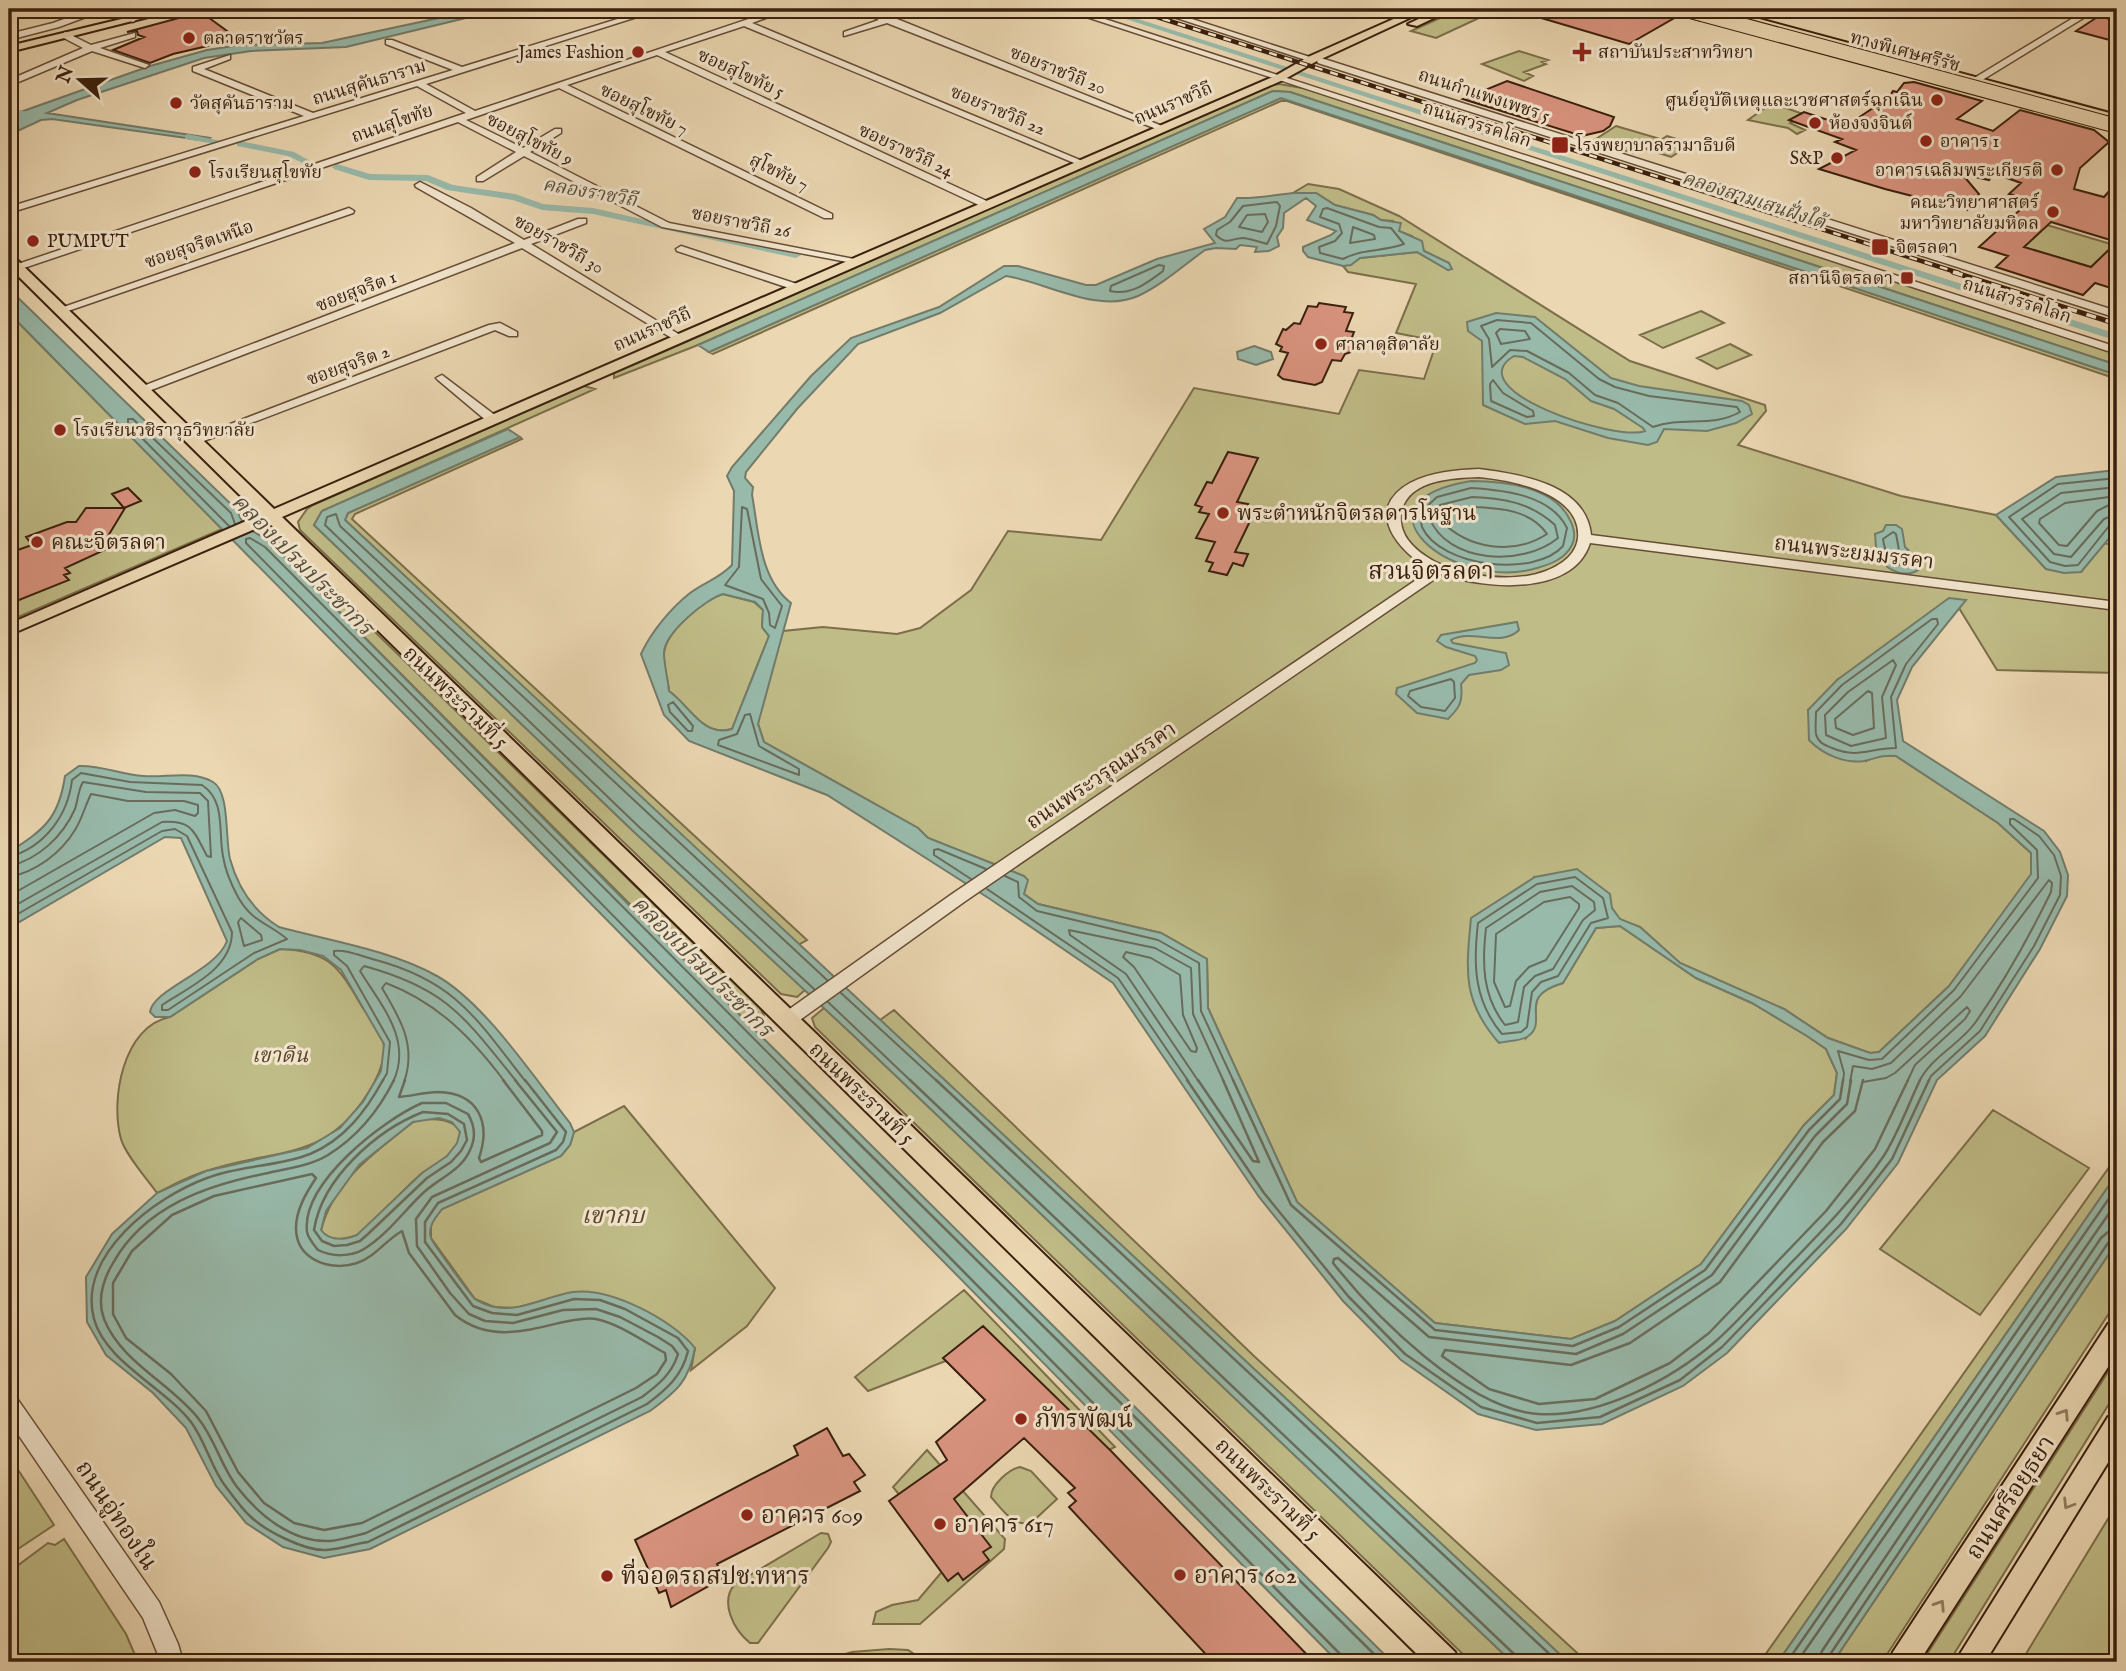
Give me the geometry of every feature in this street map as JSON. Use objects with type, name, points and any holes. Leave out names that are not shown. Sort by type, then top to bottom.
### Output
[{"type":"highway","name":"ทางพิเศษศรีรัช","points":[[1684,9],[2117,128]]},
{"type":"highway","name":"ทางพิเศษศรีรัช","points":[[1706,12],[2117,119]]},
{"type":"main road","points":[[9,49],[174,9]]},
{"type":"main road","name":"ถนนราชวิถี","points":[[1318,60],[1424,9]]},
{"type":"main road","points":[[1318,60],[1436,9]]},
{"type":"main road","name":"ถนนราชวิถี","points":[[9,631],[1297,69],[1448,9]]},
{"type":"main road","points":[[1670,9],[1706,12],[1758,33],[2117,128]]},
{"type":"main road","points":[[1684,9],[1771,25],[2117,119]]},
{"type":"main road","points":[[1758,33],[1771,25]]},
{"type":"main road","name":"ถนนพระรามที่ 5","points":[[11,266],[61,310],[192,441],[1445,1662]]},
{"type":"main road","name":"ถนนศรีอยุธยา","points":[[1903,1662],[2117,1332]]},
{"type":"main road","points":[[1969,1662],[2117,1425]]},
{"type":"street","points":[[9,37],[56,25],[99,9]]},
{"type":"street","points":[[105,9],[133,19]]},
{"type":"street","name":"ถนนสุคันธาราม","points":[[9,210],[658,9]]},
{"type":"street","name":"ถนนสุโขทัย","points":[[11,266],[786,9]]},
{"type":"street","name":"ซอยราชวิถี 20","points":[[860,9],[1162,128]]},
{"type":"street","name":"ถนนสวรรคโลก","points":[[1066,9],[2117,351]]},
{"type":"street","name":"ถนนกำแพงเพชร 5","points":[[1153,9],[2117,315]]},
{"type":"street","points":[[1976,80],[2094,9]]},
{"type":"street","points":[[847,34],[889,19]]},
{"type":"street","name":"ซอยราชวิถี 22","points":[[744,23],[1082,163]]},
{"type":"street","points":[[65,35],[91,48],[145,65]]},
{"type":"street","points":[[9,83],[91,48],[132,35]]},
{"type":"street","points":[[389,42],[462,69]]},
{"type":"street","name":"ซอยสุโขทัย 5","points":[[657,52],[812,123]]},
{"type":"street","points":[[227,57],[196,69],[313,116]]},
{"type":"street","points":[[418,83],[474,114]]},
{"type":"street","name":"ซอยสุโขทัย 7","points":[[559,85],[714,160]]},
{"type":"street","name":"ซอยสุโขทัย 9","points":[[458,119],[626,204]]},
{"type":"street","name":"ซอยราชวิถี 24","points":[[812,123],[987,205]]},
{"type":"street","points":[[480,178],[558,131]]},
{"type":"street","name":"สุโขทัย 7","points":[[714,160],[828,216]]},
{"type":"street","name":"ซอยราชวิถี 30","points":[[420,185],[679,338]]},
{"type":"street","name":"ซอยราชวิถี 26","points":[[626,204],[666,225],[854,262]]},
{"type":"street","name":"ซอยสุจริตเหนือ","points":[[61,310],[349,211]]},
{"type":"street","name":"ซอยสุจริต 1","points":[[142,390],[582,221]]},
{"type":"street","points":[[681,249],[796,287]]},
{"type":"street","name":"ซอยสุจริต 2","points":[[192,441],[493,327],[500,326],[513,334]]},
{"type":"street","points":[[442,378],[492,419]]},
{"type":"street","points":[[1495,474],[1541,487],[1574,510],[1580,519],[1583,547],[1569,564],[1559,570],[1531,579],[1480,579],[1441,569],[1421,558],[1402,541],[1396,531],[1394,513],[1403,496],[1412,489],[1448,475],[1495,474]]},
{"type":"street","name":"ถนนพระยมมรรคา","points":[[1584,538],[2117,606]]},
{"type":"street","name":"ถนนพระวรุณมรรคา","points":[[787,1020],[838,981],[958,898],[1441,569]]},
{"type":"street","name":"ถนนอู่ทองใน","points":[[9,1404],[151,1610],[173,1662]]},
{"type":"green space","points":[[1460,9],[1494,11],[1436,38],[1411,31]]},
{"type":"green space","points":[[1519,51],[1548,60],[1542,62],[1546,64],[1524,72],[1533,76],[1524,81],[1482,64]]},
{"type":"green space","points":[[1279,84],[1308,89],[2117,354],[2117,365],[1290,92],[1273,91],[698,345],[614,378],[614,373],[1266,87]]},
{"type":"green space","points":[[1281,98],[2117,375],[2117,379],[1287,101],[1281,101],[713,354],[709,352]]},
{"type":"green space","points":[[1772,103],[1803,114],[1790,123],[1805,130],[1797,134],[1788,128],[1748,120]]},
{"type":"green space","points":[[1616,126],[1657,138],[1633,153],[1593,141]]},
{"type":"green space","points":[[1667,136],[1692,144],[1671,157],[1646,149]]},
{"type":"green space","points":[[1308,184],[1339,189],[1399,216],[1630,361],[1765,405],[1766,411],[1738,445],[1901,496],[1996,515],[2046,569],[2081,572],[2104,543],[2117,546],[2117,673],[1997,670],[1959,608],[1965,600],[1837,680],[1866,761],[1878,755],[1896,756],[1998,823],[2031,853],[2032,874],[1949,986],[1879,1052],[1870,1053],[1828,1038],[1784,1009],[1680,963],[1640,927],[1620,920],[1612,908],[1534,877],[1526,1038],[1535,1021],[1537,1000],[1549,988],[1563,983],[1596,928],[1620,926],[1696,978],[1752,1003],[1807,1036],[1826,1049],[1837,1073],[1834,1095],[1804,1125],[1701,1264],[1615,1321],[1571,1339],[1435,1323],[1297,1202],[1208,1008],[1207,959],[1161,933],[1038,904],[1024,894],[1027,880],[1024,876],[928,838],[918,828],[764,742],[758,724],[760,708],[783,631],[823,627],[897,634],[920,628],[971,590],[1008,531],[1101,540],[1194,388],[1339,414],[1359,370],[1424,379],[1437,341],[1396,333],[1416,284],[1348,272],[1343,266],[1360,258],[1417,252],[1448,270],[1449,263],[1424,251],[1412,236],[1399,231],[1393,221],[1381,220],[1373,215],[1335,205],[1316,193],[1293,193]]},
{"type":"green space","points":[[2047,225],[2114,245],[2091,267],[2034,250],[2022,261],[2013,258]]},
{"type":"green space","points":[[1701,311],[1724,323],[1663,348],[1640,335]]},
{"type":"green space","name":"โรงเรียนวชิราวุธวิทยาลัย","points":[[9,313],[222,529],[9,621]]},
{"type":"green space","points":[[1730,344],[1751,355],[1717,369],[1697,358]]},
{"type":"green space","points":[[584,386],[595,389],[322,511],[314,525],[632,830],[805,990],[797,997],[781,994],[300,530],[298,522],[313,505]]},
{"type":"green space","points":[[520,437],[522,439],[355,514],[352,519],[807,940],[798,945],[345,520],[348,513]]},
{"type":"green space","points":[[275,539],[286,545],[761,1009],[764,1016],[755,1030],[269,541]]},
{"type":"green space","points":[[723,594],[754,602],[763,610],[762,627],[769,636],[732,729],[722,731],[705,725],[669,691],[664,658],[668,640],[681,624],[707,602]]},
{"type":"green space","name":"เขาดิน","points":[[280,949],[310,953],[321,957],[338,970],[383,1042],[381,1068],[376,1079],[357,1109],[321,1140],[280,1154],[233,1163],[200,1173],[157,1193],[127,1152],[118,1123],[119,1086],[131,1049],[141,1034],[154,1023],[170,1017],[258,959]]},
{"type":"green space","points":[[824,1008],[1512,1662],[1471,1662],[815,1027],[812,1018]]},
{"type":"green space","points":[[894,1010],[1255,1357],[1587,1662],[1568,1662],[880,1020]]},
{"type":"green space","name":"เขากบ","points":[[624,1106],[775,1288],[747,1326],[691,1370],[695,1348],[574,1292],[516,1308],[494,1307],[475,1299],[431,1238],[431,1223],[442,1209],[561,1156],[570,1145],[574,1132]]},
{"type":"green space","points":[[1993,1110],[2089,1168],[1980,1315],[1880,1249]]},
{"type":"green space","points":[[423,1119],[443,1120],[457,1127],[460,1138],[455,1146],[444,1159],[420,1175],[357,1235],[338,1239],[325,1235],[321,1231],[327,1213],[345,1182],[370,1156],[413,1122]]},
{"type":"green space","points":[[2117,1156],[2117,1174],[1778,1662],[1760,1662]]},
{"type":"green space","points":[[2117,1242],[2117,1301],[1882,1662],[1833,1662]]},
{"type":"green space","points":[[964,1290],[1115,1447],[1098,1455],[969,1352],[868,1391],[855,1377]]},
{"type":"green space","points":[[2117,1358],[2117,1391],[1949,1662],[1922,1662]]},
{"type":"green space","points":[[927,1450],[1005,1539],[1004,1549],[920,1624],[873,1624],[876,1612],[892,1605],[918,1600],[952,1560],[893,1487]]},
{"type":"green space","points":[[9,1456],[54,1525],[9,1555]]},
{"type":"green space","points":[[1020,1467],[1031,1471],[1057,1499],[1031,1523],[1025,1524],[1013,1520],[991,1497],[1001,1478]]},
{"type":"green space","points":[[2117,1504],[2117,1662],[2021,1662]]},
{"type":"green space","points":[[821,1533],[828,1534],[831,1542],[828,1548],[758,1643],[750,1643],[730,1615],[730,1591],[735,1584]]},
{"type":"green space","points":[[64,1539],[126,1634],[138,1662],[9,1662],[9,1572],[48,1543],[55,1545]]},
{"type":"green space","points":[[908,1650],[917,1656],[915,1662],[818,1662],[852,1652]]},
{"type":"water","points":[[481,9],[503,9],[346,47],[251,51],[204,58],[77,100],[47,113],[210,138],[207,141],[52,119],[41,120],[9,135],[9,117],[12,115],[150,66],[207,50],[240,45],[322,43]]},
{"type":"water","points":[[1273,91],[1290,92],[2117,365],[2117,375],[1281,98],[709,352],[698,345]]},
{"type":"water","points":[[1316,193],[1335,205],[1373,215],[1381,220],[1401,223],[1399,231],[1422,241],[1424,251],[1449,263],[1452,269],[1448,270],[1417,252],[1360,258],[1351,265],[1343,266],[1308,257],[1303,247],[1336,231],[1307,220],[1316,206],[1306,198],[1284,213],[1283,228],[1277,237],[1279,246],[1269,251],[1255,252],[1257,247],[1240,245],[1236,249],[1205,250],[1164,281],[1138,296],[1122,301],[1089,299],[1006,276],[940,313],[858,344],[797,409],[746,472],[745,478],[753,487],[759,539],[766,568],[780,593],[791,603],[758,724],[764,742],[918,828],[928,838],[1024,876],[1028,880],[1024,894],[1038,904],[1161,933],[1207,959],[1208,1008],[1297,1202],[1435,1323],[1571,1339],[1615,1321],[1701,1264],[1804,1125],[1834,1095],[1837,1073],[1826,1049],[1807,1036],[1752,1003],[1696,978],[1620,926],[1596,928],[1563,983],[1540,995],[1536,1002],[1536,1024],[1533,1031],[1527,1037],[1499,1043],[1478,1013],[1469,985],[1471,918],[1535,877],[1577,869],[1610,894],[1612,908],[1620,919],[1640,927],[1680,963],[1784,1009],[1828,1038],[1870,1053],[1879,1052],[1949,986],[2031,874],[2031,853],[1998,823],[1896,756],[1882,756],[1857,762],[1834,757],[1820,750],[1809,740],[1808,710],[1837,680],[1949,598],[1966,600],[1912,667],[1897,700],[1903,741],[2044,831],[2060,852],[2068,875],[2067,896],[2040,949],[1985,1036],[1937,1080],[1898,1163],[1846,1229],[1727,1353],[1683,1386],[1602,1424],[1536,1430],[1478,1414],[1401,1360],[1343,1301],[1259,1197],[1113,983],[990,899],[827,795],[689,741],[664,715],[641,654],[656,629],[676,606],[690,593],[732,565],[734,491],[727,476],[732,467],[811,376],[851,338],[939,307],[1004,266],[1018,266],[1086,285],[1096,285],[1157,259],[1215,243],[1204,229],[1225,217],[1237,198]],"holes":[[[723,594],[755,602],[763,610],[762,627],[769,636],[732,729],[713,729],[698,719],[669,691],[664,658],[666,645],[687,618],[716,597]]]},
{"type":"water","points":[[9,289],[237,510],[244,526],[269,541],[635,911],[1392,1662],[1338,1662],[9,313]]},
{"type":"water","points":[[1496,313],[1535,317],[1611,378],[1639,386],[1742,401],[1749,405],[1752,414],[1736,423],[1707,431],[1664,429],[1657,442],[1648,445],[1608,438],[1555,421],[1525,424],[1483,405],[1482,341],[1468,331],[1467,322]],"holes":[[[1514,356],[1523,357],[1565,379],[1591,401],[1614,409],[1645,431],[1604,429],[1547,410],[1523,398],[1506,384],[1502,369]]]},
{"type":"water","points":[[1254,346],[1271,352],[1273,359],[1256,365],[1238,359],[1237,352]]},
{"type":"water","points":[[508,429],[520,437],[348,513],[345,520],[1568,1662],[1512,1662],[854,1036],[632,830],[314,525],[322,511]]},
{"type":"water","points":[[2117,471],[2117,529],[2081,572],[2064,573],[2046,569],[1996,515],[2056,477]]},
{"type":"water","points":[[1471,481],[1512,484],[1552,500],[1562,509],[1573,526],[1574,539],[1569,550],[1547,565],[1505,572],[1473,568],[1445,557],[1424,542],[1413,524],[1416,507],[1434,492]]},
{"type":"water","points":[[1886,525],[1896,525],[1902,529],[1905,547],[1920,561],[1922,567],[1904,573],[1892,570],[1882,562],[1876,551],[1875,534],[1883,531]]},
{"type":"water","points":[[1517,622],[1519,630],[1512,635],[1495,638],[1468,636],[1451,640],[1453,643],[1506,653],[1509,665],[1501,670],[1469,675],[1461,684],[1460,704],[1448,719],[1417,713],[1396,694],[1397,688],[1475,663],[1475,656],[1446,647],[1437,641],[1441,635]]},
{"type":"water","points":[[79,766],[87,766],[143,776],[196,776],[213,782],[218,787],[225,805],[233,870],[248,898],[270,921],[279,927],[400,959],[437,976],[473,1004],[525,1064],[574,1132],[570,1145],[561,1156],[442,1209],[431,1226],[431,1238],[472,1295],[487,1305],[515,1307],[563,1294],[588,1292],[622,1300],[672,1327],[695,1348],[689,1369],[675,1391],[650,1411],[370,1549],[324,1558],[283,1547],[246,1523],[216,1486],[186,1428],[153,1393],[106,1355],[87,1322],[86,1277],[112,1234],[157,1193],[206,1171],[307,1148],[340,1128],[363,1102],[381,1071],[384,1044],[341,970],[323,956],[300,950],[280,949],[258,959],[170,1017],[155,1017],[150,1012],[162,995],[211,962],[227,941],[181,838],[165,837],[9,928],[9,852],[32,837],[48,822],[59,802],[65,776]],"holes":[[[439,1118],[452,1122],[460,1132],[457,1143],[447,1156],[422,1173],[357,1235],[338,1239],[329,1237],[321,1230],[326,1211],[359,1165],[413,1122]]]},
{"type":"water","points":[[2117,1174],[2117,1242],[1833,1662],[1778,1662]]},
{"type":"building","points":[[1521,9],[1646,9],[1676,17],[1629,44],[1521,12]]},
{"type":"building","name":"ตลาดราชวัตร","points":[[201,12],[238,39],[173,54],[150,63],[113,50],[144,37],[138,35],[137,31],[127,32]]},
{"type":"building","points":[[2099,16],[2117,21],[2117,42],[2076,31]]},
{"type":"building","points":[[1507,81],[1614,117],[1610,126],[1603,131],[1582,136],[1463,99]]},
{"type":"building","points":[[1914,82],[1982,101],[1957,119],[1993,131],[2020,110],[2094,130],[2109,142],[2080,168],[2074,189],[2104,197],[2117,182],[2117,242],[2117,290],[2095,283],[2083,295],[1996,267],[2008,256],[1979,247],[2031,200],[2009,194],[2021,183],[1993,173],[1989,180],[1962,174],[1979,194],[1967,210],[1819,169],[1856,150],[1835,142],[1842,139],[1789,120],[1804,112],[1846,126],[1882,102],[1885,103],[1893,91],[1897,92],[1904,83]],"holes":[[[2051,222],[2117,242],[2091,267],[2024,247]]]},
{"type":"building","name":"ศาลาดุสิดาลัย","points":[[1319,303],[1346,307],[1344,312],[1353,313],[1346,331],[1354,332],[1351,340],[1355,340],[1351,352],[1345,354],[1341,361],[1332,360],[1322,382],[1315,385],[1283,379],[1278,375],[1288,353],[1280,351],[1282,347],[1276,344],[1283,329],[1286,330],[1294,323],[1300,324],[1308,306],[1317,307]]},
{"type":"building","name":"พระตำหนักจิตรลดารโหฐาน","points":[[1228,452],[1258,458],[1237,502],[1248,504],[1243,514],[1251,519],[1235,552],[1248,554],[1243,566],[1233,563],[1227,575],[1209,571],[1213,563],[1206,561],[1215,542],[1196,538],[1209,514],[1199,512],[1202,507],[1195,505],[1207,482],[1212,483]]},
{"type":"building","points":[[128,488],[141,501],[124,508],[112,494]]},
{"type":"building","name":"คณะจิตรลดา","points":[[86,508],[125,508],[105,541],[111,547],[65,568],[70,573],[64,575],[69,580],[9,604],[9,553],[32,545],[26,537],[67,522],[76,522]]},
{"type":"building","points":[[983,1326],[1111,1451],[1314,1662],[1213,1662],[1069,1507],[1076,1501],[1068,1493],[1075,1488],[1024,1438],[954,1499],[991,1547],[983,1552],[989,1560],[963,1580],[958,1573],[948,1581],[889,1501],[947,1460],[936,1442],[985,1400],[943,1358]]},
{"type":"building","name":"อาคาร 609","points":[[827,1428],[843,1456],[849,1454],[865,1475],[854,1482],[860,1491],[717,1564],[723,1578],[671,1607],[666,1590],[659,1593],[635,1540],[798,1455],[794,1446]]},
{"type":"waterway","name":"คลองสามเสนฝั่งใต้","points":[[1099,9],[2117,338]]},
{"type":"waterway","name":"คลองราชวิถี","points":[[9,111],[34,116]]},
{"type":"waterway","name":"คลองราชวิถี","points":[[188,137],[216,141]]},
{"type":"waterway","name":"คลองราชวิถี","points":[[240,144],[291,154],[305,161]]},
{"type":"waterway","name":"คลองราชวิถี","points":[[337,167],[369,177],[428,178],[451,188],[515,197],[542,207],[593,211],[796,255]]},
{"type":"railway","points":[[1132,9],[1959,273]]},
{"type":"railway","points":[[1953,272],[2117,324]]},
{"type":"place","name":"ตลาดราชวัตร","points":[[189,38]]},
{"type":"place","name":"James Fashion","points":[[638,52]]},
{"type":"place","name":"สถาบันประสาทวิทยา","points":[[1582,52]]},
{"type":"place","name":"ศูนย์อุบัติเหตุและเวชศาสตร์ฉุกเฉิน","points":[[1937,100]]},
{"type":"place","name":"วัดสุคันธาราม","points":[[176,103]]},
{"type":"place","name":"ห้องจงจินต์","points":[[1815,123]]},
{"type":"place","name":"อาคาร 1","points":[[1926,141]]},
{"type":"place","name":"โรงพยาบาลรามาธิบดี","points":[[1560,145]]},
{"type":"place","name":"S&P","points":[[1837,158]]},
{"type":"place","name":"อาคารเฉลิมพระเกียรติ","points":[[2057,170]]},
{"type":"place","name":"โรงเรียนสุโขทัย","points":[[195,172]]},
{"type":"place","name":"คณะวิทยาศาสตร์ มหาวิทยาลัยมหิดล","points":[[2053,212]]},
{"type":"place","name":"PUMPUT","points":[[33,241]]},
{"type":"place","name":"จิตรลดา","points":[[1880,247]]},
{"type":"place","name":"สถานีจิตรลดา","points":[[1907,278]]},
{"type":"place","name":"ศาลาดุสิดาลัย","points":[[1321,344]]},
{"type":"place","name":"โรงเรียนวชิราวุธวิทยาลัย","points":[[60,430]]},
{"type":"place","name":"พระตำหนักจิตรลดารโหฐาน","points":[[1223,513]]},
{"type":"place","name":"คณะจิตรลดา","points":[[37,542]]},
{"type":"place","name":"ภัทรพัฒน์","points":[[1021,1419]]},
{"type":"place","name":"อาคาร 609","points":[[747,1515]]},
{"type":"place","name":"อาคาร 617","points":[[940,1524]]},
{"type":"place","name":"อาคาร 602","points":[[1180,1575]]},
{"type":"place","name":"ที่จอดรถสปช.ทหาร","points":[[607,1576]]},
{"type":"district","name":"สวนจิตรลดา","points":[[1431,571]]},
{"type":"water label","name":"คลองเปรมประชากร","points":[[303,564]]},
{"type":"water label","name":"คลองเปรมประชากร","points":[[703,966]]}]
